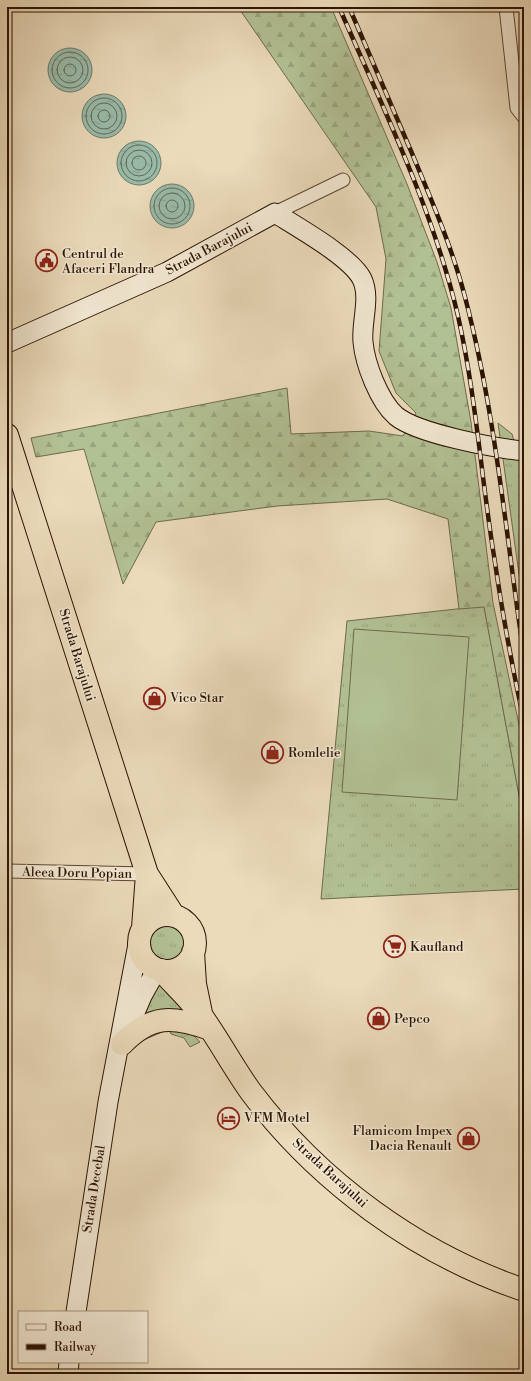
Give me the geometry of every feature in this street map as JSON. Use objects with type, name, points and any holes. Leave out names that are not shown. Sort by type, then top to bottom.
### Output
[{"type":"highway","name":"Strada Barajului","points":[[7,435],[147,874],[174,916]]},
{"type":"highway","name":"Strada Barajului","points":[[141,933],[147,874]]},
{"type":"highway","points":[[165,915],[174,916],[185,922],[192,931],[194,939],[193,952],[184,964],[173,970],[159,970],[149,964],[143,957],[139,948],[141,933],[157,917],[165,915]]},
{"type":"highway","name":"Strada Barajului","points":[[193,952],[195,984],[205,1022]]},
{"type":"highway","name":"Strada Barajului","points":[[159,970],[205,1022],[251,1092],[276,1122],[298,1146],[340,1186],[396,1226],[441,1254],[470,1268],[524,1290]]},
{"type":"highway","points":[[122,1044],[141,1028],[159,1020],[205,1022]]},
{"type":"street","points":[[506,7],[517,108],[524,117]]},
{"type":"street","name":"Strada Barajului","points":[[7,343],[167,272],[275,213],[343,180]]},
{"type":"street","points":[[275,213],[339,256],[361,277],[366,292],[362,328],[366,358],[380,393],[396,416],[414,426],[462,440],[524,451]]},
{"type":"street","name":"Aleea Doru Popian","points":[[7,871],[147,874]]},
{"type":"street","name":"Strada Decebal","points":[[76,1311],[115,1066],[141,933]]},
{"type":"street","name":"Strada Decebal","points":[[115,1066],[122,1044],[142,996],[159,970]]},
{"type":"street","points":[[68,1374],[69,1363]]},
{"type":"green space","points":[[238,7],[331,7],[407,184],[437,262],[451,308],[471,422],[493,603],[524,748],[524,822],[484,607],[459,609],[448,519],[387,499],[277,506],[156,522],[123,584],[84,449],[36,457],[31,438],[287,388],[291,434],[369,431],[403,436],[416,413],[396,393],[379,351],[386,259],[376,207]]},
{"type":"green space","points":[[498,423],[512,434],[521,464],[524,464],[524,610]]},
{"type":"green space","points":[[484,606],[524,822],[524,889],[321,899],[347,621]]},
{"type":"green space","points":[[354,629],[469,637],[457,800],[342,792]]},
{"type":"green space","points":[[170,925],[180,930],[184,936],[184,950],[180,956],[174,960],[164,961],[154,956],[150,950],[149,940],[154,930],[160,926]]},
{"type":"green space","points":[[157,982],[175,998],[185,1014],[139,1022]]},
{"type":"green space","points":[[164,1026],[184,1030],[200,1042],[190,1047],[184,1038],[171,1034],[169,1029],[132,1045],[141,1034]]},
{"type":"water","points":[[70,48],[82,52],[88,58],[92,70],[88,82],[82,88],[70,92],[58,88],[52,82],[48,70],[52,58],[58,52]]},
{"type":"water","points":[[104,94],[116,98],[122,104],[126,116],[122,128],[116,134],[104,138],[92,134],[86,128],[82,116],[86,104],[92,98]]},
{"type":"water","points":[[139,141],[151,145],[157,151],[161,163],[157,175],[151,181],[139,185],[127,181],[121,175],[117,163],[121,151],[127,145]]},
{"type":"water","points":[[172,184],[184,188],[190,194],[194,206],[190,218],[184,224],[172,228],[160,224],[154,218],[150,206],[154,194],[160,188]]},
{"type":"railway","points":[[339,7],[406,159],[448,276],[464,346],[474,406],[489,526],[500,597],[524,721]]},
{"type":"railway","points":[[349,7],[411,151],[460,278],[476,341],[493,431],[524,656]]},
{"type":"place","name":"Centrul de Afaceri Flandra","points":[[46,261]]},
{"type":"place","name":"Vico Star","points":[[154,698]]},
{"type":"place","name":"Romlelie","points":[[272,753]]},
{"type":"place","name":"Kaufland","points":[[395,947]]},
{"type":"place","name":"Pepco","points":[[379,1019]]},
{"type":"place","name":"VFM Motel","points":[[229,1118]]},
{"type":"place","name":"Flamicom Impex Dacia Renault","points":[[468,1138]]}]
